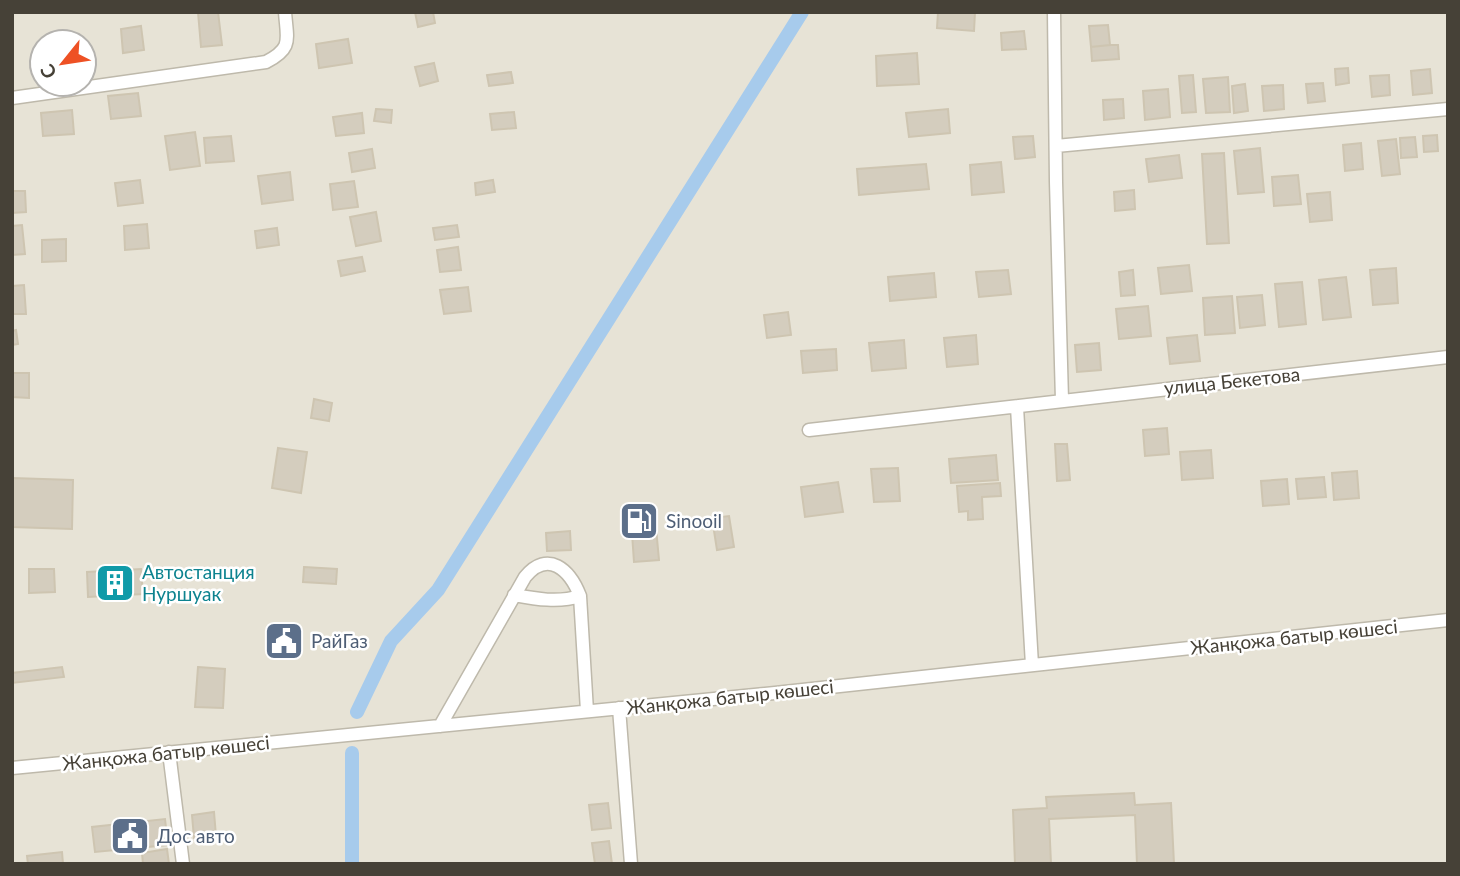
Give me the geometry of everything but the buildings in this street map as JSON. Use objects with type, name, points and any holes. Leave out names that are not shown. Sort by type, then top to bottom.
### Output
[{"type":"street","points":[[12,98],[266,62],[281,54],[286,46],[285,12]]},
{"type":"street","points":[[1054,12],[1062,400]]},
{"type":"street","points":[[1056,146],[1448,109]]},
{"type":"street","name":"улица Бекетова","points":[[809,430],[1448,357]]},
{"type":"street","points":[[1017,407],[1032,665]]},
{"type":"street","points":[[440,726],[514,594],[531,570],[541,565],[554,564],[566,570],[580,596],[587,711]]},
{"type":"street","points":[[514,594],[554,600],[580,596]]},
{"type":"street","name":"Жанқожа батыр көшесі","points":[[12,768],[620,708],[1448,620]]},
{"type":"street","points":[[620,708],[631,864]]},
{"type":"street","points":[[169,752],[183,864]]},
{"type":"shaded area","points":[[12,12],[1448,12],[1448,864],[12,864]]},
{"type":"waterway","points":[[357,712],[391,641],[438,590],[802,12]]},
{"type":"waterway","points":[[352,753],[352,864]]},
{"type":"place","name":"Sinooil","points":[[639,521]]},
{"type":"place","name":"Автостанция Нуршуак","points":[[115,583]]},
{"type":"place","name":"РайГаз","points":[[284,641]]},
{"type":"place","name":"Дос авто","points":[[130,836]]}]
